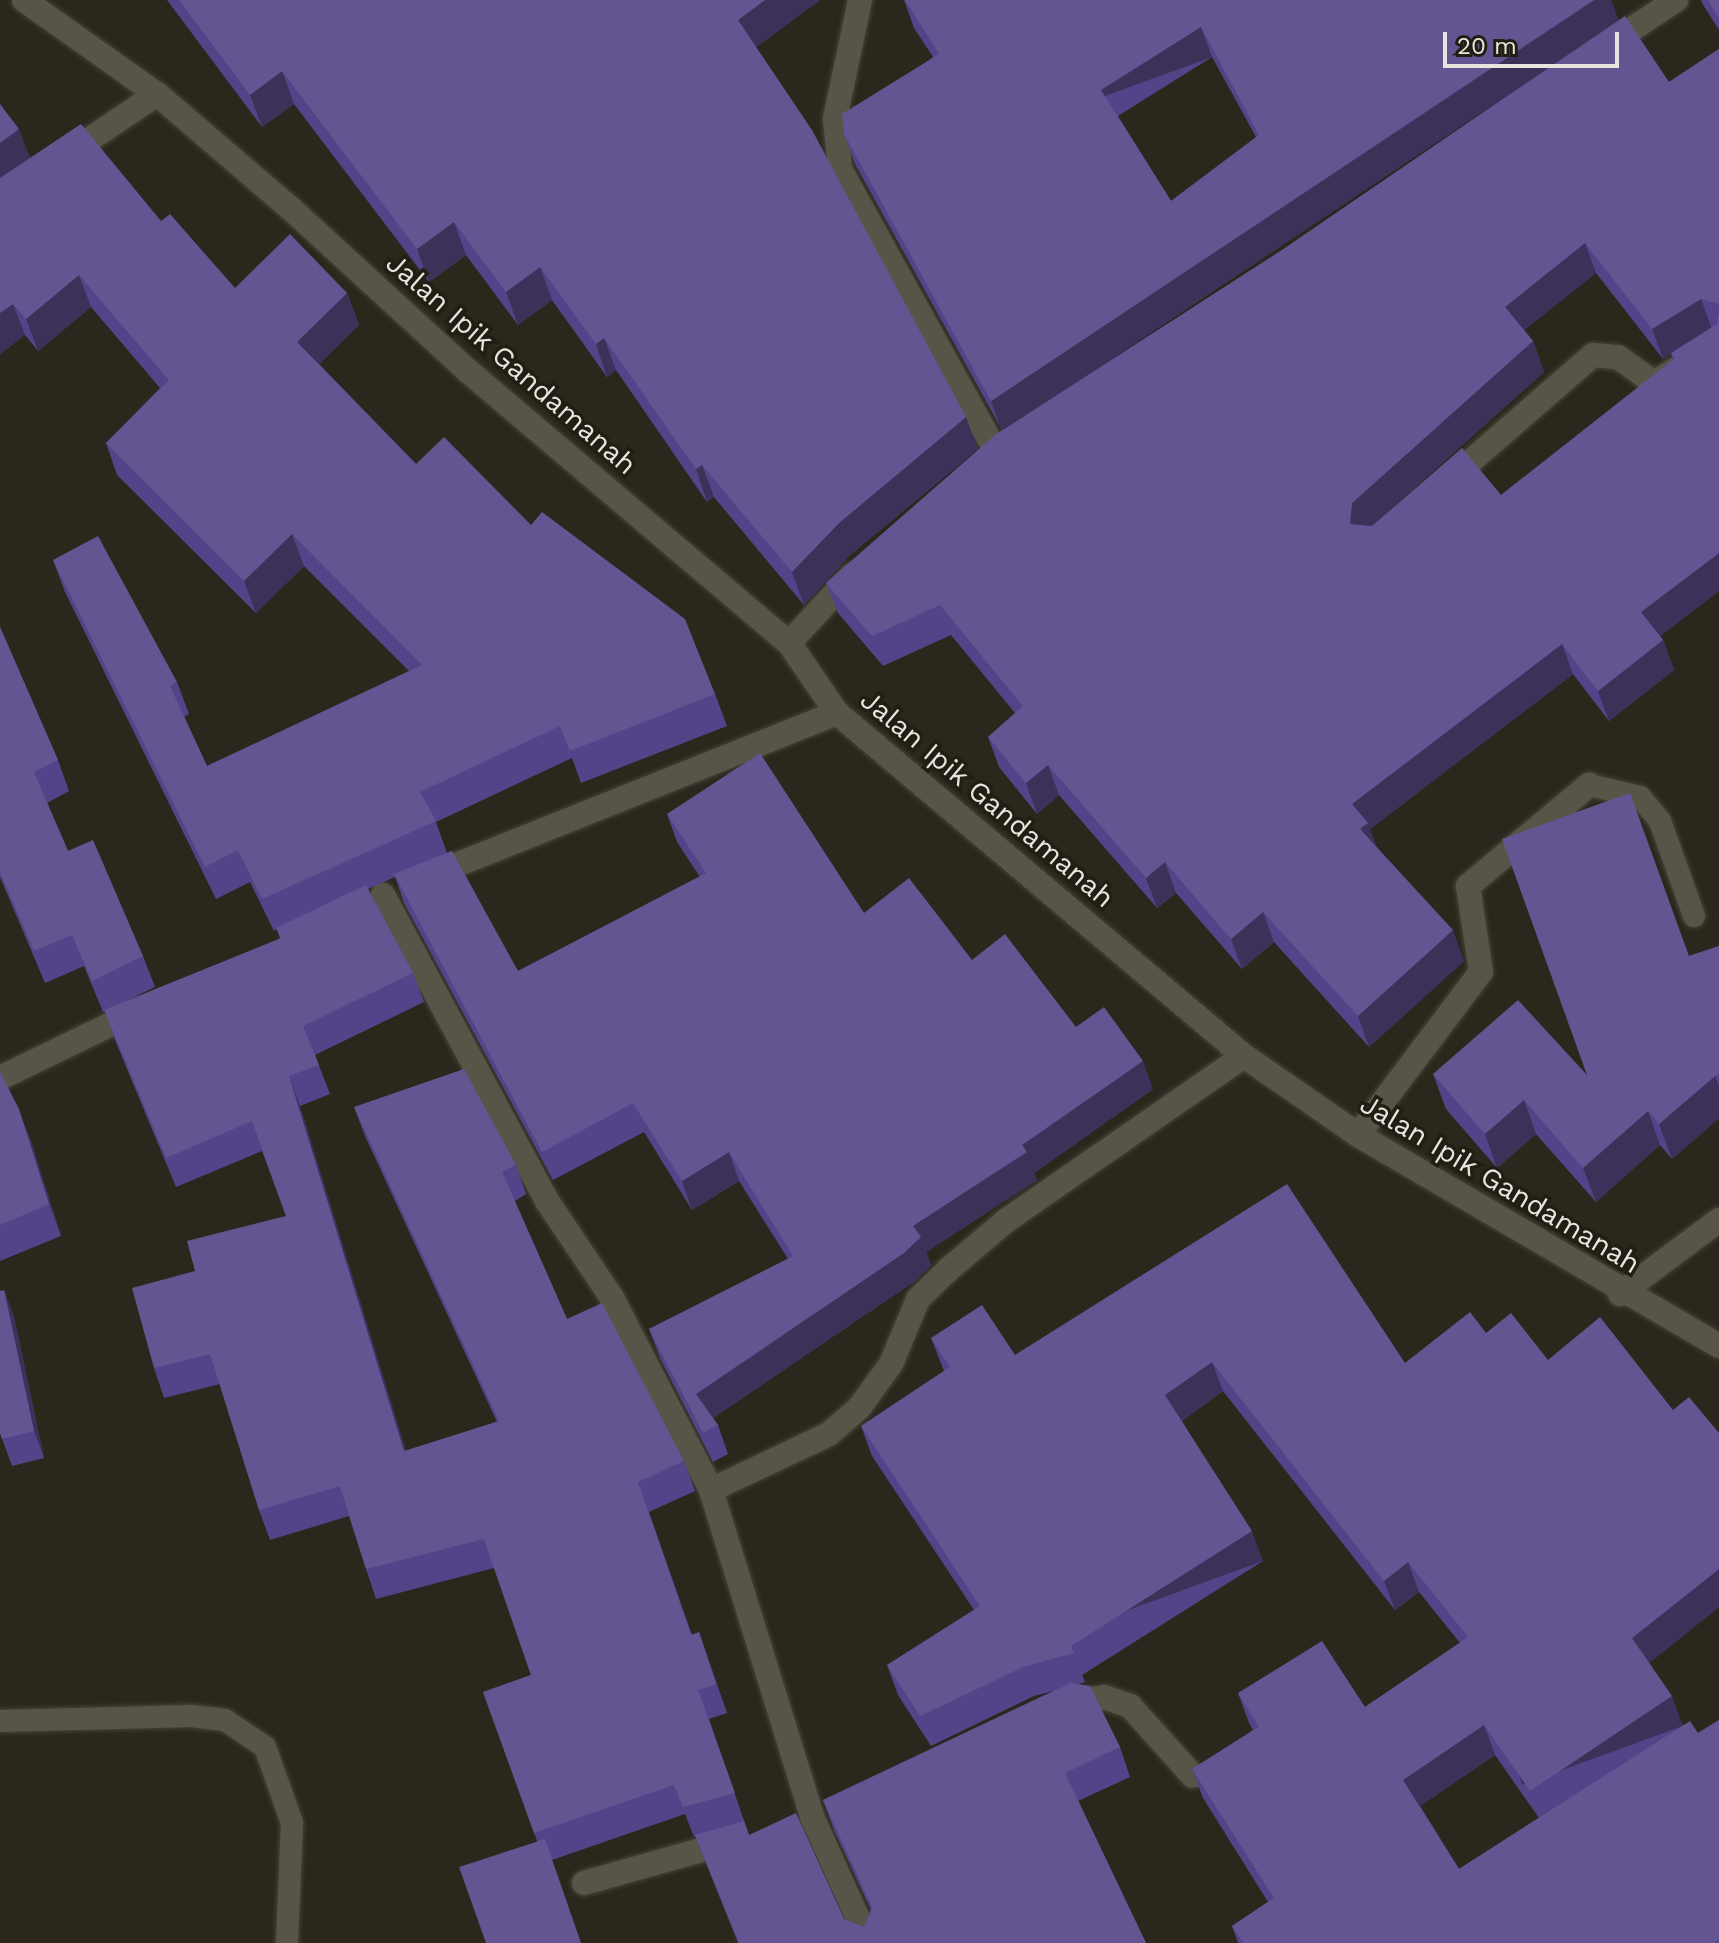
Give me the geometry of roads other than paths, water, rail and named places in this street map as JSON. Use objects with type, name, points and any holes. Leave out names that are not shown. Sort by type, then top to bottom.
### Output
[{"type":"street","name":"Jalan Ipik Gandamanah","points":[[24,0],[157,94],[789,643],[837,713],[1244,1056],[1358,1135],[1620,1294],[1719,1346]]},
{"type":"street","points":[[860,0],[835,119],[840,169],[997,453]]},
{"type":"street","points":[[1590,57],[1676,0]]},
{"type":"street","points":[[39,174],[157,94]]},
{"type":"street","points":[[1430,495],[1593,355],[1618,357],[1654,383],[1719,342]]},
{"type":"street","points":[[974,472],[1021,439]]},
{"type":"street","points":[[789,643],[871,557]]},
{"type":"street","points":[[354,908],[837,713]]},
{"type":"street","points":[[1358,1135],[1481,972],[1468,886],[1589,785]]},
{"type":"street","points":[[383,895],[547,1201],[612,1298],[711,1490],[813,1819],[869,1943]]},
{"type":"street","points":[[0,1078],[169,997]]},
{"type":"street","points":[[711,1490],[829,1434],[859,1408],[891,1364],[918,1299],[949,1269],[1007,1220],[1244,1056]]},
{"type":"street","points":[[1620,1294],[1719,1220]]},
{"type":"street","points":[[1040,1710],[1081,1697],[1130,1706],[1193,1776]]},
{"type":"street","points":[[782,1827],[813,1819],[841,1805]]},
{"type":"street","points":[[584,1883],[752,1836]]},
{"type":"lane","points":[[1589,785],[1640,797],[1660,821],[1694,916]]},
{"type":"lane","points":[[0,1721],[192,1716],[225,1720],[265,1747],[292,1823],[287,1943]]}]
